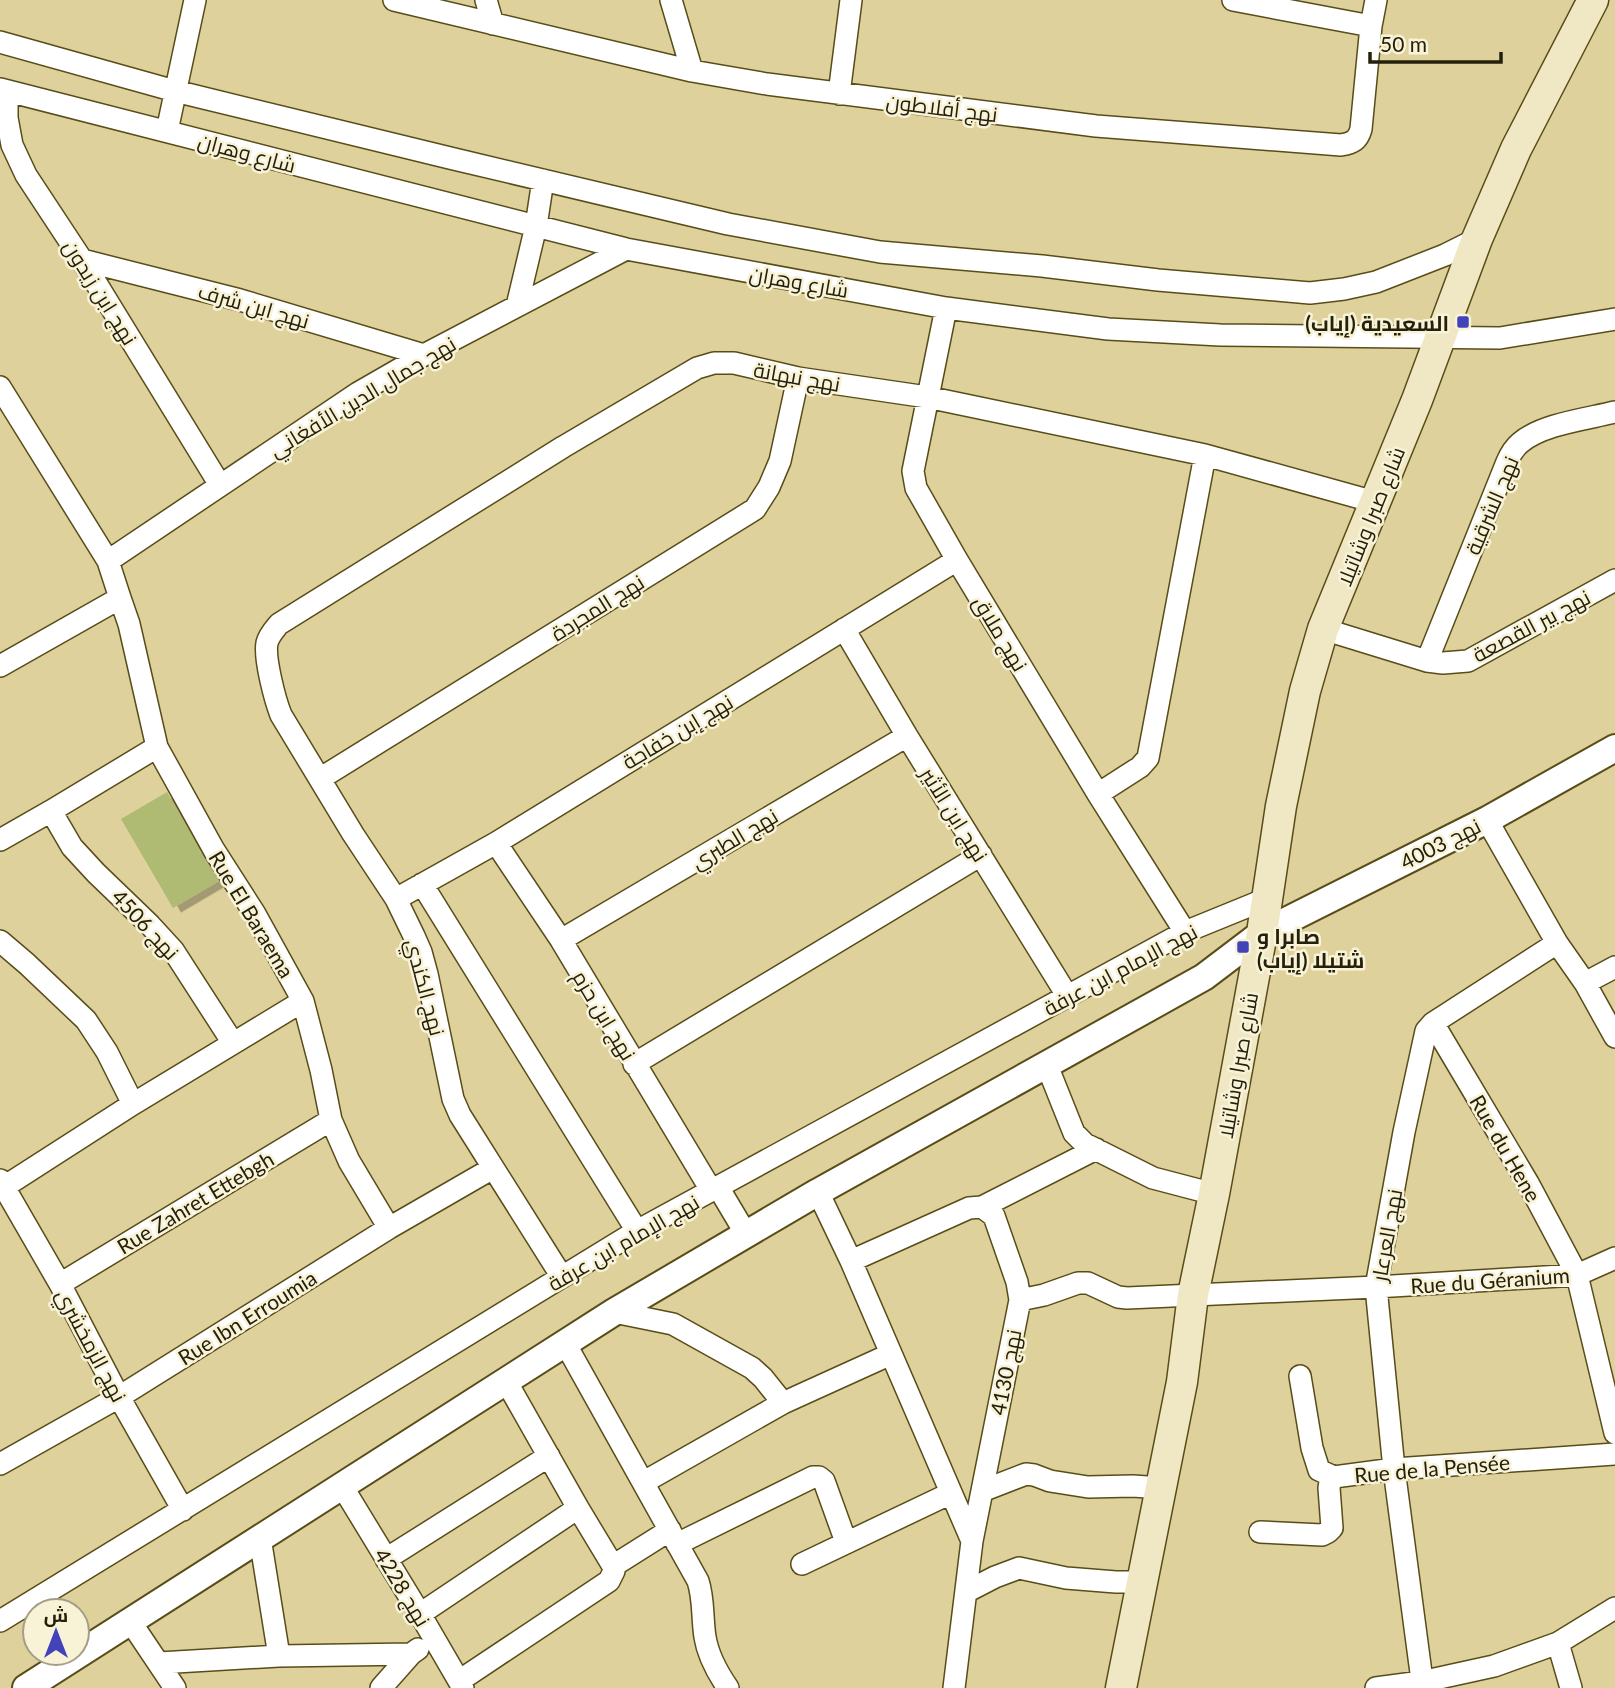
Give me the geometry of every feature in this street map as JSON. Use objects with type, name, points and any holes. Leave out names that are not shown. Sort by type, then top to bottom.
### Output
[{"type":"main road","name":"شارع صبرا وشاتيلا","points":[[1121,1688],[1182,1382],[1193,1296],[1262,933],[1281,806],[1305,691],[1323,629],[1418,400],[1477,239],[1516,149],[1593,0]]},
{"type":"street","points":[[167,131],[195,0]]},
{"type":"street","name":"نهج أفلاطون","points":[[394,0],[692,71],[839,94],[1096,126],[1341,145],[1350,144],[1358,138],[1362,129],[1371,26],[1376,0]]},
{"type":"street","points":[[486,0],[494,24]]},
{"type":"street","points":[[671,0],[692,71]]},
{"type":"street","points":[[839,94],[851,0]]},
{"type":"street","points":[[1233,0],[1371,26]]},
{"type":"street","points":[[0,42],[175,91],[543,180],[728,224],[880,252],[1310,293],[1376,282],[1445,255],[1477,239]]},
{"type":"street","name":"شارع وهران","points":[[3,90],[626,249],[946,308],[1108,328],[1220,335],[1500,338],[1615,319]]},
{"type":"street","name":"نهج ابن زيدون","points":[[3,90],[12,145],[26,174],[220,485]]},
{"type":"street","points":[[517,306],[536,226],[543,180]]},
{"type":"street","name":"نهج جمال الدين الأفغاني","points":[[108,561],[358,393],[424,355],[626,249]]},
{"type":"street","name":"نهج ابن شرف","points":[[82,260],[240,300],[424,355]]},
{"type":"street","name":"نهج ملاق","points":[[946,308],[913,471],[916,488],[1098,794],[1185,932]]},
{"type":"street","name":"نهج نبهانة","points":[[279,624],[563,447],[697,368],[715,363],[734,363],[798,378],[927,397],[1205,456],[1375,502]]},
{"type":"street","name":"نهج المجردة","points":[[321,778],[755,509],[769,487],[780,461],[798,378]]},
{"type":"street","name":"Rue El Baraema","points":[[0,387],[108,561],[132,635],[157,747],[303,1001],[331,1120],[349,1161],[389,1228]]},
{"type":"street","name":"نهج الشرقية","points":[[1427,661],[1513,451],[1532,435],[1615,412]]},
{"type":"street","points":[[1098,794],[1140,767],[1149,758],[1205,456]]},
{"type":"street","name":"نهج إبن خفاجة","points":[[396,899],[496,843],[957,560]]},
{"type":"street","name":"نهج بير القصعة","points":[[1323,629],[1427,661],[1468,661],[1615,580]]},
{"type":"street","points":[[3,657],[120,598]]},
{"type":"street","name":"نهج الكندي","points":[[279,624],[270,635],[266,646],[276,702],[287,726],[396,899],[421,952],[453,1099],[460,1115],[562,1277]]},
{"type":"street","name":"نهج ابن الأثير","points":[[844,629],[1068,997]]},
{"type":"street","name":"نهج الطبري","points":[[561,940],[907,736]]},
{"type":"street","points":[[0,839],[157,747]]},
{"type":"street","name":"نهج 4003","points":[[26,1688],[614,1312],[818,1192],[1204,977],[1262,933],[1487,820],[1615,748]]},
{"type":"street","name":"نهج 4506","points":[[51,811],[72,847],[173,950],[233,1043]]},
{"type":"street","points":[[1487,820],[1557,943],[1585,984],[1615,1037]]},
{"type":"street","name":"نهج ابن حزم","points":[[496,843],[561,940],[634,1064],[746,1234]]},
{"type":"street","points":[[634,1064],[981,855]]},
{"type":"street","points":[[422,884],[637,1231]]},
{"type":"street","name":"نهج الإمام ابن عرفة","points":[[0,1621],[637,1231],[1185,932],[1266,899]]},
{"type":"street","points":[[0,941],[86,1020],[107,1052],[132,1104]]},
{"type":"street","points":[[1433,1023],[1557,943]]},
{"type":"street","points":[[1585,984],[1615,967]]},
{"type":"street","points":[[2,1184],[303,1001]]},
{"type":"street","name":"Rue du Hene","points":[[1433,1023],[1528,1183],[1577,1275],[1614,1420]]},
{"type":"street","name":"نهج العرعار","points":[[1422,1685],[1394,1469],[1376,1287],[1404,1132],[1426,1031],[1433,1023]]},
{"type":"street","points":[[1046,1063],[1074,1133],[1084,1143],[1153,1178],[1214,1194]]},
{"type":"street","name":"Rue Zahret Ettebgh","points":[[60,1284],[331,1120]]},
{"type":"street","points":[[851,1261],[969,1208],[982,1207],[1096,1149]]},
{"type":"street","name":"Rue Ibn Erroumia","points":[[2,1457],[119,1397],[389,1228],[493,1168]]},
{"type":"street","name":"نهج الزمخشري","points":[[2,1184],[60,1284],[119,1397],[183,1510]]},
{"type":"street","points":[[818,1192],[851,1261],[972,1541]]},
{"type":"street","name":"نهج 4130","points":[[954,1688],[972,1541],[1020,1300],[1017,1282],[994,1216],[982,1207]]},
{"type":"street","name":"Rue du Géranium","points":[[1020,1300],[1078,1283],[1088,1283],[1118,1297],[1127,1298],[1577,1275],[1615,1258]]},
{"type":"street","points":[[614,1312],[673,1324],[752,1368],[783,1403]]},
{"type":"street","points":[[565,1343],[698,1581],[705,1638],[713,1663],[728,1688]]},
{"type":"street","points":[[643,1482],[783,1403],[891,1354]]},
{"type":"street","points":[[1300,1376],[1312,1448],[1319,1470],[1334,1477]]},
{"type":"street","points":[[461,1685],[609,1581],[614,1570],[506,1381]]},
{"type":"street","name":"Rue de la Pensée","points":[[1260,1532],[1322,1535],[1328,1532],[1332,1528],[1329,1488],[1334,1477],[1394,1469],[1615,1454]]},
{"type":"street","points":[[386,1559],[549,1456]]},
{"type":"street","points":[[982,1491],[1026,1474],[1088,1487],[1161,1488]]},
{"type":"street","points":[[613,1566],[813,1477],[824,1481],[846,1542]]},
{"type":"street","name":"نهج 4228","points":[[342,1486],[461,1685]]},
{"type":"street","points":[[802,1564],[951,1493]]},
{"type":"street","points":[[421,1615],[578,1508]]},
{"type":"street","points":[[260,1538],[279,1656]]},
{"type":"street","points":[[966,1592],[995,1577],[1019,1569],[1066,1578],[1116,1583],[1143,1582]]},
{"type":"street","points":[[1376,1688],[1422,1685],[1494,1666],[1558,1643],[1615,1608]]},
{"type":"street","points":[[130,1622],[175,1688]]},
{"type":"street","points":[[381,1688],[411,1654],[433,1637]]},
{"type":"street","points":[[1558,1643],[1571,1688]]},
{"type":"street","points":[[159,1663],[279,1656],[411,1654]]},
{"type":"building","points":[[167,792],[219,881],[173,908],[121,819]]},
{"type":"place","name":"السعيدية (إياب)","points":[[1463,322]]},
{"type":"place","name":"صابرا و شتيلا (إياب)","points":[[1243,947]]}]
